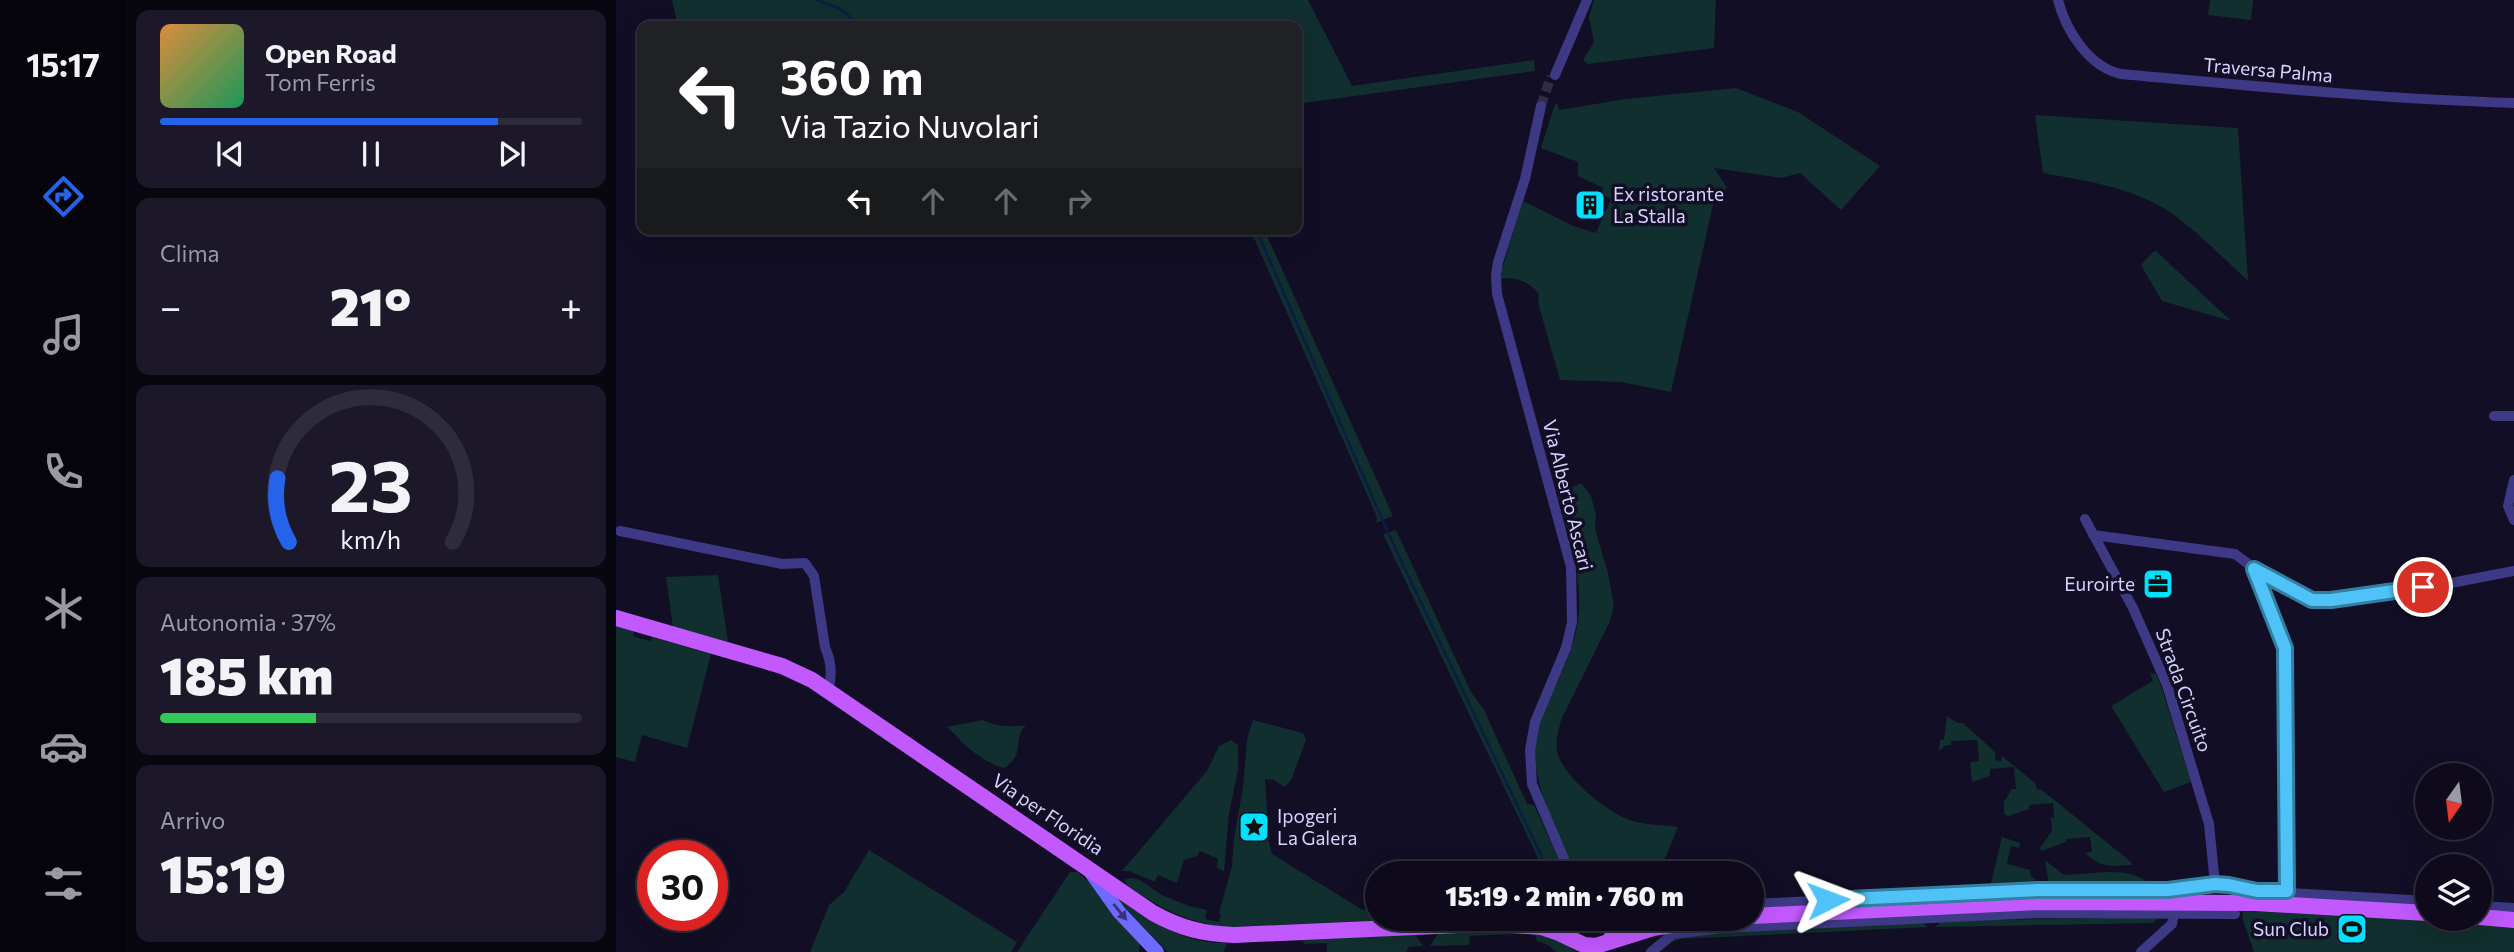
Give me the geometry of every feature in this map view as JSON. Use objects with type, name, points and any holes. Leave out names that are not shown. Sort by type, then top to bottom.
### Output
[{"type":"main road","name":"Via per Floridia","points":[[616,618],[782,666],[828,690],[1166,920],[1203,933],[1234,935],[1365,929]]},
{"type":"main road","points":[[1088,867],[1119,912],[1157,952]]},
{"type":"main road","points":[[1764,915],[2039,902],[2254,903],[2415,912]]},
{"type":"main road","points":[[2492,918],[2514,920]]},
{"type":"main road","points":[[1549,931],[1578,945],[1605,947],[1645,931]]},
{"type":"main road","points":[[1605,947],[1617,931]]},
{"type":"street","points":[[1553,76],[1564,39],[1587,0]]},
{"type":"street","name":"Traversa Palma","points":[[2058,0],[2069,29],[2085,51],[2101,67],[2121,74],[2375,97],[2514,103]]},
{"type":"street","name":"Via Alberto Ascari","points":[[1543,106],[1496,275],[1497,294],[1571,567],[1572,622],[1566,648],[1535,722],[1530,750],[1532,785],[1565,861]]},
{"type":"street","points":[[2494,416],[2514,416]]},
{"type":"street","points":[[2514,480],[2508,506],[2514,520]]},
{"type":"street","name":"Strada Circuito","points":[[2085,519],[2133,607],[2159,664],[2180,721],[2209,824],[2215,884]]},
{"type":"street","points":[[620,531],[782,564],[805,563],[814,576],[825,647],[829,656],[832,677],[828,690]]},
{"type":"street","points":[[2093,535],[2235,554],[2254,569],[2307,598],[2321,601],[2446,584],[2514,571]]},
{"type":"street","points":[[2254,569],[2285,648],[2287,891]]},
{"type":"street","points":[[1764,903],[2039,890],[2168,890],[2215,884],[2257,891],[2415,900]]},
{"type":"street","points":[[2492,906],[2514,908]]},
{"type":"street","points":[[2141,952],[2172,924],[2174,913]]},
{"type":"street","points":[[1651,952],[1674,933],[1688,931],[2027,914],[2235,914]]},
{"type":"green space","points":[[672,0],[1308,0],[1352,86],[1534,60],[1535,71],[1302,103],[1302,21],[677,21]]},
{"type":"green space","points":[[1594,0],[1716,0],[1714,48],[1588,64],[1583,60],[1594,42],[1589,17]]},
{"type":"green space","points":[[2210,0],[2253,0],[2251,20],[2208,15]]},
{"type":"green space","points":[[1736,88],[1798,112],[1880,166],[1841,210],[1800,173],[1781,178],[1714,168],[1727,188],[1715,196],[1671,392],[1621,382],[1560,380],[1538,303],[1539,294],[1521,280],[1499,279],[1523,201],[1573,226],[1596,233],[1611,199],[1601,194],[1603,188],[1578,176],[1578,162],[1541,148],[1555,104],[1558,104],[1559,110],[1626,99]]},
{"type":"green space","points":[[2035,115],[2238,128],[2248,281],[2191,228],[2156,204],[2109,186],[2043,173]]},
{"type":"green space","points":[[1253,235],[1267,235],[1393,516],[1376,523],[1377,517]]},
{"type":"green space","points":[[2154,251],[2231,321],[2162,301],[2141,265]]},
{"type":"green space","points":[[1581,483],[1591,496],[1596,514],[1595,529],[1614,606],[1610,621],[1561,720],[1557,752],[1561,762],[1578,783],[1612,811],[1638,822],[1678,827],[1664,861],[1569,861],[1541,791],[1535,761],[1537,731],[1572,645],[1579,605],[1574,557],[1558,494]]},
{"type":"green space","points":[[1396,530],[1471,692],[1484,710],[1527,804],[1534,805],[1560,861],[1538,861],[1383,534]]},
{"type":"green space","points":[[718,575],[728,642],[673,627],[666,577]]},
{"type":"green space","points":[[616,626],[634,631],[633,636],[651,641],[652,637],[711,654],[687,748],[642,735],[635,762],[616,757]]},
{"type":"green space","points":[[2150,673],[2156,674],[2162,689],[2191,782],[2164,792],[2111,706],[2153,681]]},
{"type":"green space","points":[[1947,716],[1963,723],[1996,753],[1995,760],[2001,761],[2002,756],[2035,783],[2037,789],[2042,790],[2132,865],[2118,866],[2096,862],[2085,853],[2092,852],[2090,837],[2066,839],[2066,842],[2041,851],[2040,848],[2052,831],[2053,803],[2029,805],[2029,809],[2008,816],[2004,814],[2004,802],[2012,789],[2016,789],[2014,767],[1990,769],[1990,776],[1972,782],[1970,762],[1979,761],[1977,740],[1951,741],[1951,745],[1946,745],[1939,751],[1940,740],[1944,739]]},
{"type":"green space","points":[[983,720],[1004,726],[1026,725],[1019,736],[1015,757],[1004,768],[977,755],[946,727]]},
{"type":"green space","points":[[1253,720],[1303,733],[1306,740],[1291,780],[1285,787],[1274,780],[1265,779],[1272,854],[1365,910],[1365,922],[1224,927],[1172,912],[1127,885],[1124,880],[1140,880],[1162,895],[1207,910],[1205,919],[1219,922],[1232,866],[1247,739]]},
{"type":"green space","points":[[1231,740],[1238,745],[1238,770],[1229,814],[1224,871],[1217,868],[1218,859],[1200,851],[1197,856],[1184,860],[1177,883],[1158,875],[1155,882],[1129,871],[1122,871],[1207,771],[1219,746]]},
{"type":"green space","points":[[2002,837],[2020,843],[2019,848],[2011,846],[2007,864],[2030,870],[2031,877],[2036,879],[2029,886],[1995,888],[1991,883]]},
{"type":"green space","points":[[869,850],[1017,942],[1011,952],[810,952],[829,905],[844,892]]},
{"type":"green space","points":[[2045,860],[2066,875],[2122,873],[2133,875],[2151,885],[2049,886]]},
{"type":"green space","points":[[1070,872],[1077,872],[1089,882],[1140,942],[1139,952],[1017,952]]},
{"type":"green space","points":[[1117,897],[1156,923],[1183,936],[1212,943],[1228,943],[1223,952],[1168,952],[1116,900]]},
{"type":"green space","name":"Sun Club","points":[[2242,911],[2415,919],[2415,931],[2492,931],[2492,925],[2514,926],[2514,952],[2254,952]]},
{"type":"green space","points":[[2158,917],[2154,923],[1935,927],[1942,921]]},
{"type":"green space","points":[[1923,922],[1927,927],[1680,939],[1656,952],[1670,940],[1688,934]]},
{"type":"green space","points":[[1535,931],[1564,941],[1576,952],[1557,952],[1537,941],[1534,933],[1470,936],[1469,945],[1430,946],[1438,933]]},
{"type":"green space","points":[[1415,934],[1423,946],[1409,947],[1406,952],[1327,952],[1327,943],[1305,944],[1301,940]]},
{"type":"waterway","points":[[817,0],[841,9],[854,21]]},
{"type":"waterway","points":[[1259,235],[1388,533],[1544,861]]},
{"type":"tunnel","points":[[1541,106],[1551,76]]},
{"type":"place","name":"Ex ristorante La Stalla","points":[[1590,205]]},
{"type":"place","name":"Euroirte","points":[[2158,584]]},
{"type":"place","name":"Ipogeri La Galera","points":[[1254,827]]},
{"type":"place","name":"Sun Club","points":[[2352,929]]},
{"type":"route","points":[[1828,900],[2039,890],[2168,890],[2215,884],[2257,891],[2287,891],[2285,648],[2254,569],[2291,590],[2312,600],[2321,601],[2423,587]]}]
